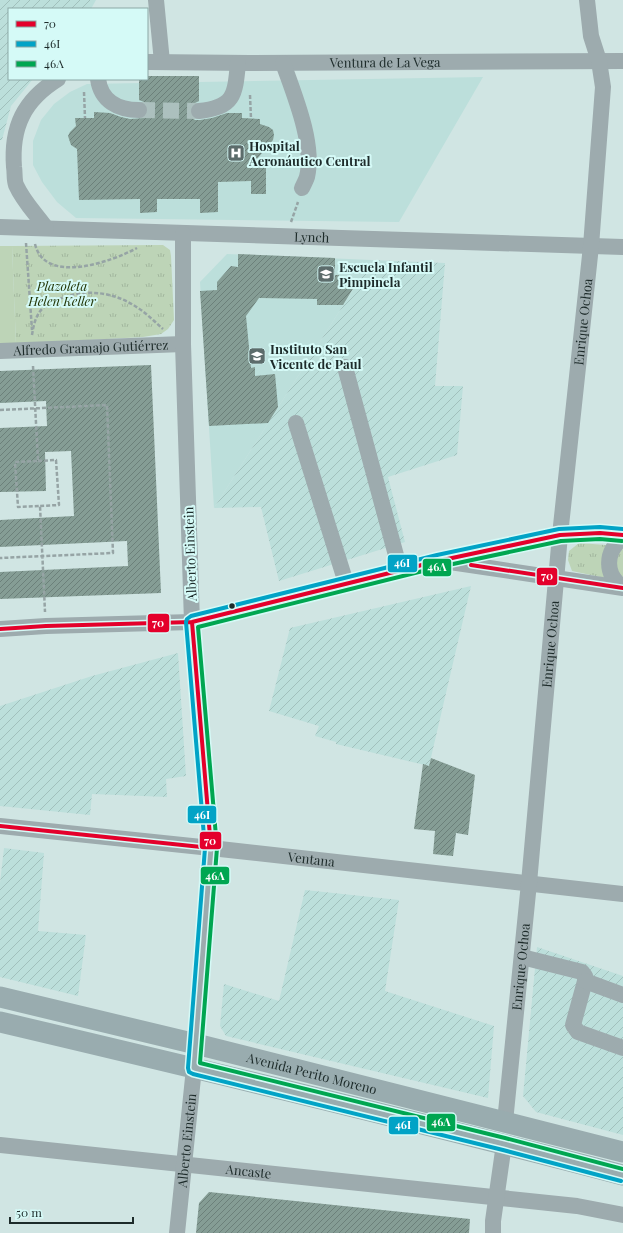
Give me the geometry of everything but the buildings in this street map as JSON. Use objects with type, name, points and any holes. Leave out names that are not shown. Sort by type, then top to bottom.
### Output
[{"type":"main road","name":"Avenida Perito Moreno","points":[[0,997],[196,1044],[623,1152]]},
{"type":"main road","name":"Avenida Perito Moreno","points":[[0,1022],[504,1144],[623,1175]]},
{"type":"street","points":[[154,62],[156,0]]},
{"type":"street","name":"Enrique Ochoa","points":[[505,1122],[529,883],[560,535],[591,246],[603,87],[599,61],[591,36],[587,0]]},
{"type":"street","name":"Ventura de La Vega","points":[[154,62],[282,63],[623,61]]},
{"type":"street","points":[[199,111],[215,109],[228,102],[234,89],[238,63]]},
{"type":"street","points":[[282,63],[306,134],[308,164],[307,177],[302,188]]},
{"type":"street","points":[[34,228],[28,204],[16,184],[13,156],[17,130],[27,106],[43,88],[56,80]]},
{"type":"street","points":[[98,80],[99,87],[105,97],[112,104],[122,108],[139,110]]},
{"type":"street","name":"Lynch","points":[[0,227],[623,247]]},
{"type":"street","name":"Alberto Einstein","points":[[177,1233],[194,1068],[211,848],[192,622],[183,344],[183,234]]},
{"type":"street","name":"Alfredo Gramajo Gutiérrez","points":[[0,351],[32,342],[183,344]]},
{"type":"street","points":[[345,367],[400,570]]},
{"type":"street","points":[[296,423],[346,584]]},
{"type":"street","points":[[0,629],[46,626],[192,622],[438,560],[560,535],[600,533],[623,535]]},
{"type":"street","points":[[623,538],[613,548],[609,567],[612,576],[623,587]]},
{"type":"street","points":[[438,560],[623,587]]},
{"type":"street","name":"Ventana","points":[[0,826],[623,894]]},
{"type":"street","points":[[522,957],[582,972],[585,976],[585,981],[573,1025],[574,1028],[578,1032],[623,1048]]},
{"type":"street","points":[[585,981],[623,994]]},
{"type":"street","points":[[493,1227],[504,1144]]},
{"type":"street","name":"Ancaste","points":[[0,1145],[577,1206],[623,1215]]},
{"type":"path","points":[[85,108],[85,118]]},
{"type":"path","points":[[250,108],[251,118]]},
{"type":"path","points":[[281,236],[290,224],[302,188]]},
{"type":"path","points":[[34,228],[36,248],[41,256],[50,264],[63,267],[104,262],[125,255],[140,246]]},
{"type":"path","points":[[34,228],[32,342],[38,461]]},
{"type":"path","points":[[32,342],[36,319],[42,308],[48,303],[67,295],[80,292],[92,292],[120,299],[135,306],[183,344]]},
{"type":"path","points":[[0,410],[107,405],[113,553],[0,558]]},
{"type":"path","points":[[56,460],[59,505],[18,507],[15,462],[38,461],[56,460]]},
{"type":"path","points":[[40,506],[46,626]]},
{"type":"shaded area","points":[[0,0],[96,0],[92,8],[8,8],[8,80],[32,80],[11,106],[2,140],[0,140]]},
{"type":"shaded area","name":"Hospital Aeronáutico Central","points":[[483,77],[399,222],[76,218],[57,202],[42,182],[33,165],[33,141],[41,120],[54,104],[70,92],[87,84]]},
{"type":"shaded area","name":"Instituto San Vicente de Paul","points":[[227,254],[372,260],[214,508],[200,282]]},
{"type":"shaded area","points":[[372,260],[445,263],[435,386],[463,386],[457,455],[388,477],[405,542],[279,581],[261,507],[214,508]]},
{"type":"shaded area","points":[[471,586],[429,766],[336,744],[336,742],[315,736],[319,726],[269,711],[290,628]]},
{"type":"shaded area","points":[[178,653],[186,776],[166,779],[167,797],[92,794],[90,815],[0,806],[0,706],[92,676]]},
{"type":"shaded area","points":[[4,848],[44,853],[38,931],[86,935],[78,996],[0,977],[0,883]]},
{"type":"shaded area","points":[[305,890],[399,900],[385,991],[494,1026],[488,1098],[226,1036],[220,1026],[224,984],[279,1001]]},
{"type":"shaded area","points":[[537,947],[623,976],[623,1135],[536,1112],[523,1096]]},
{"type":"green space","name":"Plazoleta Helen Keller","points":[[163,245],[170,250],[171,256],[174,320],[168,329],[161,334],[143,337],[16,344],[12,246]]},
{"type":"green space","points":[[0,246],[12,246],[16,344],[0,344]]},
{"type":"green space","points":[[579,543],[606,545],[602,558],[605,578],[572,571],[568,560],[569,551]]},
{"type":"green space","points":[[623,549],[623,577],[617,573],[616,563],[618,554]]},
{"type":"tunnel","points":[[139,110],[199,111]]},
{"type":"transit line","name":"46I","points":[[621,1181],[189,1072],[188,1068],[205,848],[186,622],[191,616],[437,555],[559,529],[600,527],[623,529]]},
{"type":"transit line","name":"70","points":[[0,629],[46,626],[192,622],[438,561],[560,535],[600,533],[623,535]]},
{"type":"transit line","name":"46A","points":[[622,541],[600,539],[561,541],[439,567],[198,627],[217,848],[200,1063],[505,1138],[623,1169]]},
{"type":"transit line","name":"70","points":[[471,565],[623,588]]},
{"type":"transit line","name":"70","points":[[0,826],[211,848],[192,622]]},
{"type":"place","name":"Hospital Aeronáutico Central","points":[[236,153]]},
{"type":"place","name":"Escuela Infantil Pimpinela","points":[[326,274]]},
{"type":"place","name":"Instituto San Vicente de Paul","points":[[257,356]]}]
